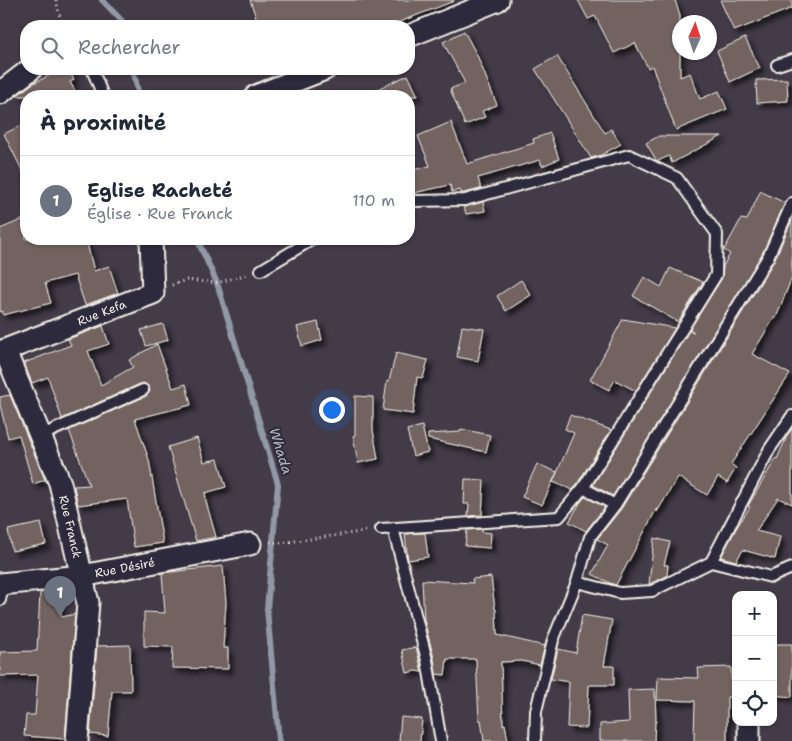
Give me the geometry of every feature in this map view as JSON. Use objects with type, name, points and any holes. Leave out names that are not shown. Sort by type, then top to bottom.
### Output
[{"type":"street","points":[[415,33],[491,1]]},
{"type":"street","points":[[0,93],[23,75]]},
{"type":"street","points":[[271,90],[310,75]]},
{"type":"street","points":[[151,245],[153,293]]},
{"type":"street","name":"Rue Kefa","points":[[2,352],[153,293]]},
{"type":"street","name":"Rue Franck","points":[[2,352],[60,483],[88,603],[77,741]]},
{"type":"street","name":"Rue Désiré","points":[[1,589],[258,543]]},
{"type":"street","points":[[749,726],[749,741]]},
{"type":"lane","points":[[777,65],[792,60]]},
{"type":"lane","points":[[94,75],[101,90]]},
{"type":"lane","points":[[381,529],[559,517],[582,488],[716,274],[717,234],[677,178],[629,155],[465,200],[415,201]]},
{"type":"lane","points":[[535,741],[536,711],[553,640],[577,582],[590,537],[615,504],[768,257],[792,203]]},
{"type":"lane","points":[[261,270],[303,245]]},
{"type":"lane","points":[[40,436],[143,390]]},
{"type":"lane","points":[[577,582],[620,593],[652,591],[711,562],[769,450],[792,416]]},
{"type":"lane","points":[[582,488],[615,504]]},
{"type":"lane","points":[[392,528],[427,660],[441,741]]},
{"type":"lane","points":[[711,562],[772,577],[792,568]]},
{"type":"path","points":[[56,0],[61,20]]},
{"type":"path","points":[[153,293],[186,280],[217,283],[261,270]]},
{"type":"path","points":[[258,543],[281,543],[381,529]]},
{"type":"building","points":[[250,0],[454,0],[405,20],[257,20]]},
{"type":"building","points":[[578,0],[675,0],[680,15],[672,15],[672,60],[680,60],[680,77],[690,73],[700,99],[719,91],[727,109],[676,130],[652,66],[648,68],[635,43],[614,53],[595,16],[588,19]]},
{"type":"building","points":[[720,0],[792,0],[792,8],[734,31]]},
{"type":"building","points":[[464,31],[477,55],[497,105],[482,111],[485,117],[465,125],[450,89],[465,83],[443,42]]},
{"type":"building","points":[[745,38],[760,68],[730,82],[717,51]]},
{"type":"building","points":[[557,56],[605,133],[611,129],[621,144],[601,155],[591,158],[535,69]]},
{"type":"building","points":[[50,75],[72,75],[74,80],[70,82],[75,90],[24,90]]},
{"type":"building","points":[[408,75],[418,96],[415,96],[415,90],[375,90]]},
{"type":"building","points":[[787,79],[788,101],[757,103],[756,80]]},
{"type":"building","points":[[451,122],[467,164],[534,143],[533,139],[550,133],[559,159],[542,166],[540,160],[478,178],[481,189],[464,193],[461,193],[460,190],[452,192],[450,185],[415,193],[415,170],[430,166],[418,136]]},
{"type":"building","points":[[20,126],[20,166],[4,134]]},
{"type":"building","points":[[659,136],[722,136],[672,163],[669,156],[658,161],[656,160],[646,143]]},
{"type":"building","points":[[761,190],[785,203],[762,254],[613,496],[593,485],[689,331],[694,332],[690,329],[722,278],[723,266],[730,254],[724,250],[741,219],[747,220]]},
{"type":"building","points":[[483,202],[485,211],[466,214],[464,207]]},
{"type":"building","points":[[792,220],[792,277],[776,318],[774,318],[752,354],[790,374],[731,464],[736,468],[727,483],[718,477],[707,495],[678,477],[657,512],[657,508],[616,585],[592,574],[608,545],[597,539],[621,509],[774,261]]},
{"type":"building","points":[[20,221],[20,245],[88,245],[94,271],[109,266],[118,293],[85,305],[75,275],[45,283],[51,303],[3,315],[2,311],[0,312],[0,229]]},
{"type":"building","points":[[670,268],[703,282],[678,322],[633,296],[644,277],[661,287]]},
{"type":"building","points":[[521,280],[531,295],[506,311],[497,296]]},
{"type":"building","points":[[623,319],[675,328],[636,391],[615,380],[609,390],[590,380]]},
{"type":"building","points":[[318,322],[322,340],[302,346],[297,327]]},
{"type":"building","points":[[163,324],[168,340],[146,346],[141,330]]},
{"type":"building","points":[[103,326],[109,344],[88,351],[101,385],[133,367],[129,360],[157,344],[173,388],[186,384],[191,405],[135,419],[149,460],[163,543],[134,547],[127,499],[78,505],[74,486],[89,485],[69,430],[146,396],[150,391],[149,387],[144,383],[140,384],[62,419],[48,377],[32,383],[24,363],[71,345],[68,339]]},
{"type":"building","points":[[462,326],[484,329],[478,361],[457,357]]},
{"type":"building","points":[[396,353],[428,360],[423,378],[417,377],[413,414],[383,410],[387,381],[389,381]]},
{"type":"building","points":[[10,395],[45,480],[33,484],[19,435],[8,438],[0,405],[0,397]]},
{"type":"building","points":[[355,396],[373,397],[373,430],[378,459],[358,463],[353,436],[355,435]]},
{"type":"building","points":[[570,415],[611,430],[573,490],[553,482],[574,433],[565,429]]},
{"type":"building","points":[[422,426],[428,452],[413,456],[407,430]]},
{"type":"building","points":[[792,428],[792,504],[778,498],[756,531],[780,537],[775,559],[743,550],[736,561],[721,557],[750,507],[748,506],[777,459]]},
{"type":"building","points":[[461,429],[490,435],[486,452],[428,439],[428,434],[460,432]]},
{"type":"building","points":[[197,438],[204,462],[218,459],[226,487],[205,493],[216,537],[196,541],[168,447]]},
{"type":"building","points":[[537,464],[557,472],[542,505],[522,497]]},
{"type":"building","points":[[465,479],[484,480],[482,515],[468,516],[469,504],[464,504]]},
{"type":"building","points":[[585,497],[605,507],[586,531],[569,522]]},
{"type":"building","points":[[41,523],[46,544],[12,551],[8,530]]},
{"type":"building","points":[[482,529],[482,532],[491,533],[490,548],[465,546],[467,530]]},
{"type":"building","points":[[425,533],[428,557],[408,560],[405,534]]},
{"type":"building","points":[[654,538],[670,542],[664,565],[668,565],[667,576],[649,584]]},
{"type":"building","points":[[223,566],[226,603],[223,648],[228,648],[228,669],[172,668],[173,647],[144,646],[144,612],[165,613],[162,573]]},
{"type":"building","points":[[491,577],[496,609],[497,635],[545,646],[540,665],[522,661],[501,662],[503,725],[505,724],[508,741],[484,741],[481,720],[479,720],[476,659],[447,659],[445,675],[436,674],[434,658],[424,620],[422,580],[473,583],[472,579]]},
{"type":"building","points":[[56,591],[62,617],[75,614],[65,739],[24,736],[26,715],[35,715],[38,675],[0,676],[0,652],[37,651],[40,593]]},
{"type":"building","points":[[582,615],[612,620],[604,666],[614,666],[614,685],[589,685],[587,728],[567,727],[569,682],[551,679],[558,649],[576,653]]},
{"type":"building","points":[[777,644],[792,644],[792,697],[777,695]]},
{"type":"building","points":[[130,645],[131,691],[112,691],[108,736],[90,734],[97,646]]},
{"type":"building","points":[[416,647],[422,672],[407,673],[402,650]]},
{"type":"building","points":[[731,667],[732,697],[727,697],[727,741],[694,741],[695,701],[657,700],[658,677],[699,678],[698,668]]},
{"type":"building","points":[[655,689],[656,722],[654,741],[600,741],[600,724],[629,722],[628,690]]},
{"type":"building","points":[[401,717],[422,719],[420,741],[399,741]]},
{"type":"waterway","name":"Whada","points":[[102,0],[121,20]]},
{"type":"waterway","name":"Whada","points":[[134,75],[138,90]]},
{"type":"waterway","name":"Whada","points":[[200,245],[217,283],[278,484],[267,609],[279,741]]},
{"type":"place","name":"Eglise Racheté","points":[[60,617]]}]
